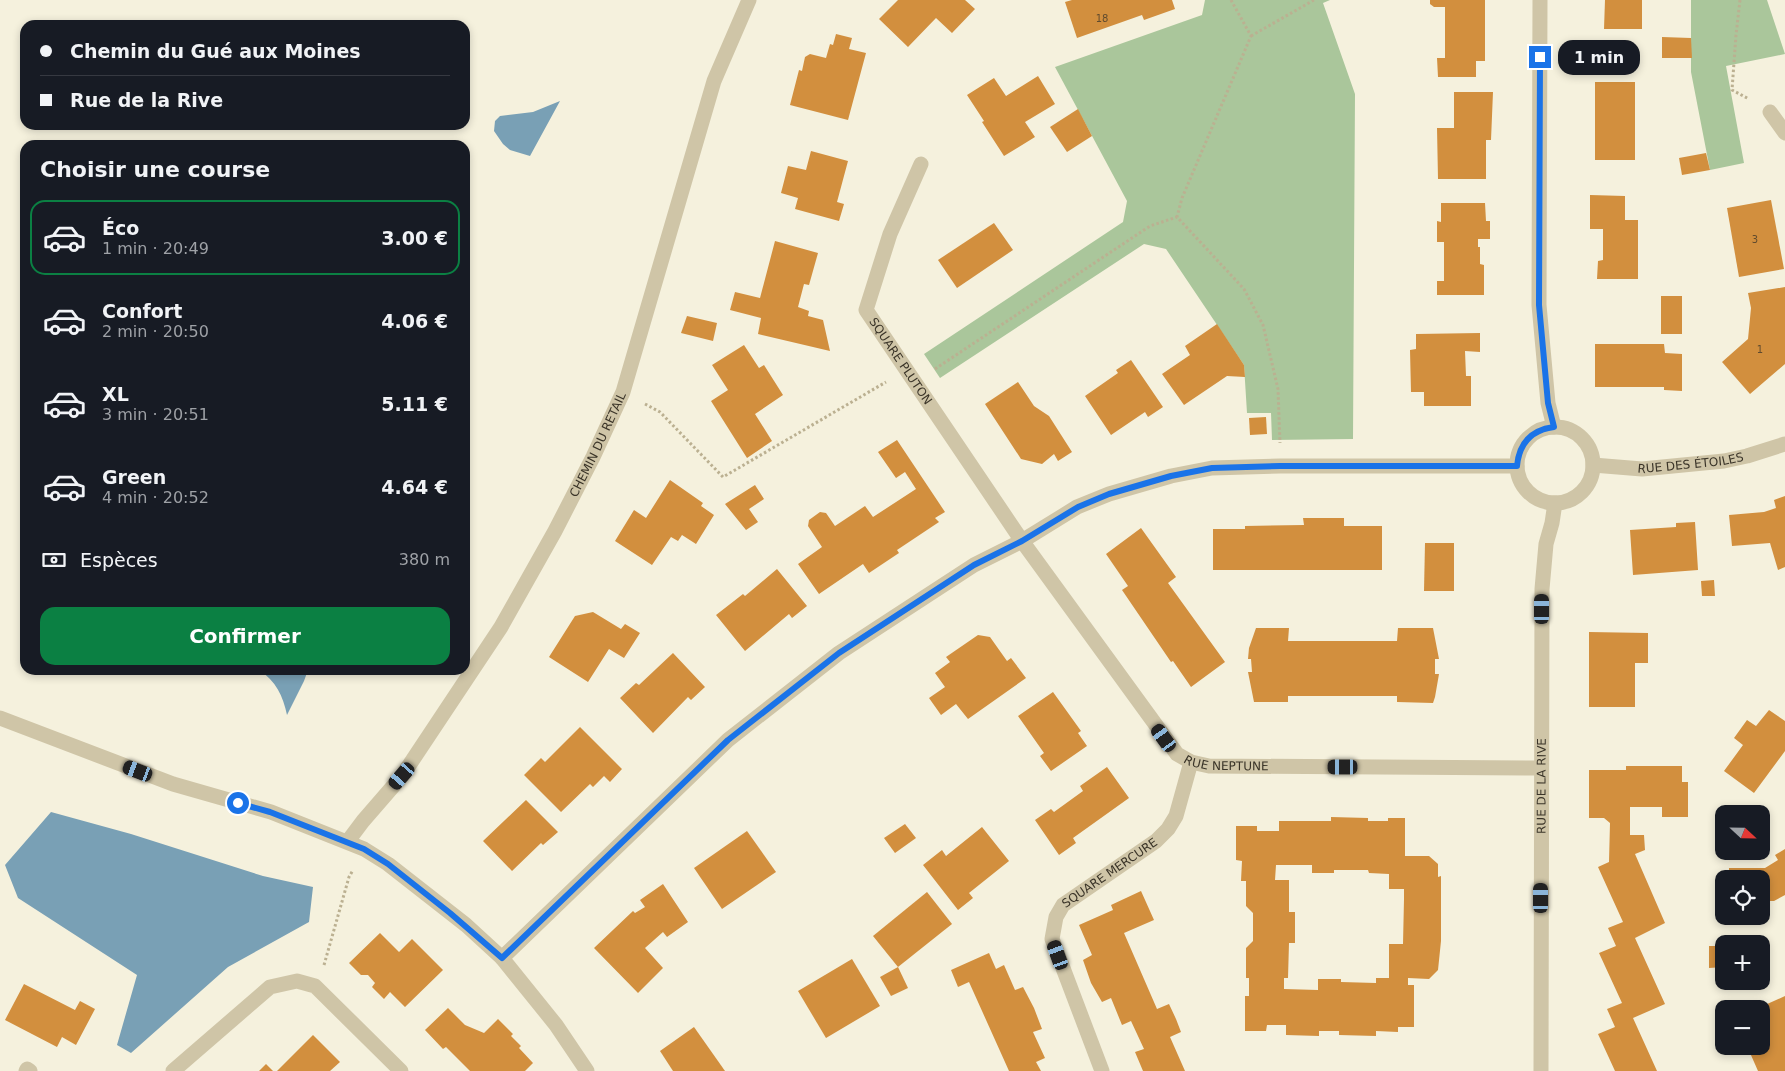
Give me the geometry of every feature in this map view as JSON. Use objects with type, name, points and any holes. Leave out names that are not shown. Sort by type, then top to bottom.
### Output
[{"type":"street","name":"CHEMIN DU RETAIL","points":[[470,674],[501,627],[555,531],[593,458],[623,392],[714,81],[749,0]]},
{"type":"street","points":[[1540,0],[1539,305],[1548,403],[1554,427]]},
{"type":"street","points":[[1770,112],[1785,132]]},
{"type":"street","name":"SQUARE PLUTON","points":[[921,164],[890,234],[866,310],[1022,541]]},
{"type":"street","points":[[1554,427],[1564,427],[1582,438],[1588,446],[1593,465],[1591,477],[1577,496],[1555,503],[1543,501],[1533,496],[1524,488],[1519,478],[1517,466],[1521,446],[1527,439],[1535,432],[1544,428],[1554,427]]},
{"type":"street","name":"RUE DES ÉTOILES","points":[[1593,465],[1642,469],[1724,461],[1785,444]]},
{"type":"street","points":[[502,958],[728,740],[839,653],[974,565],[1022,541],[1078,507],[1109,494],[1171,476],[1212,468],[1280,466],[1517,466]]},
{"type":"street","name":"RUE DE LA RIVE","points":[[1541,1071],[1542,589],[1546,544],[1555,503]]},
{"type":"street","name":"RUE NEPTUNE","points":[[1022,541],[1164,738],[1177,754],[1191,762],[1209,766],[1541,768]]},
{"type":"street","name":"CHEMIN DU RETAIL","points":[[348,841],[363,820],[402,776],[469,675]]},
{"type":"street","points":[[0,718],[173,784],[270,812],[348,841],[364,849],[388,864],[450,913],[502,958],[551,1018],[588,1071]]},
{"type":"street","name":"SQUARE MERCURE","points":[[1102,1071],[1052,939],[1056,917],[1063,905],[1156,841],[1168,829],[1176,816],[1191,762]]},
{"type":"street","points":[[173,1071],[270,987],[297,981],[315,986],[401,1071]]},
{"type":"street","points":[[26,1071],[26,1069],[30,1071]]},
{"type":"path","points":[[1231,0],[1251,36]]},
{"type":"path","points":[[1177,217],[1182,198],[1251,36],[1314,0]]},
{"type":"path","points":[[1740,0],[1732,90],[1770,112]]},
{"type":"path","points":[[623,392],[660,412],[723,477],[911,376],[1150,226],[1177,217]]},
{"type":"path","points":[[1177,217],[1244,290],[1263,325],[1278,389],[1280,466]]},
{"type":"path","points":[[315,986],[322,971],[349,877],[364,849]]},
{"type":"green space","points":[[1205,0],[1330,0],[1323,3],[1355,94],[1353,439],[1272,440],[1271,413],[1247,413],[1244,365],[1166,249],[1144,244],[940,378],[924,354],[1123,222],[1127,201],[1055,67],[1202,15]]},
{"type":"green space","points":[[1691,0],[1767,0],[1785,54],[1726,66],[1744,163],[1710,170],[1691,72]]},
{"type":"water","points":[[560,101],[530,156],[510,150],[494,131],[495,121],[500,116],[533,112]]},
{"type":"water","points":[[266,675],[306,675],[287,715],[278,689]]},
{"type":"water","points":[[51,812],[131,834],[263,876],[313,887],[309,922],[228,967],[131,1053],[117,1045],[137,975],[18,898],[5,865]]},
{"type":"building","points":[[898,0],[965,0],[975,9],[952,33],[936,18],[908,47],[879,19]]},
{"type":"building","points":[[1072,0],[1172,0],[1175,9],[1144,20],[1142,15],[1077,38],[1065,2]]},
{"type":"building","points":[[1430,0],[1485,0],[1485,61],[1476,61],[1476,77],[1438,77],[1437,58],[1445,58],[1445,7],[1434,7],[1430,4]]},
{"type":"building","points":[[1605,0],[1642,0],[1642,29],[1604,29]]},
{"type":"building","points":[[836,34],[852,38],[849,49],[866,53],[848,120],[790,105],[799,70],[802,71],[805,57],[810,54],[826,58],[830,44],[833,45]]},
{"type":"building","points":[[1662,37],[1691,38],[1692,58],[1662,58]]},
{"type":"building","points":[[1038,76],[1055,104],[1025,122],[1035,137],[1004,156],[967,95],[994,78],[1006,96]]},
{"type":"building","points":[[1595,82],[1635,82],[1635,160],[1595,160]]},
{"type":"building","points":[[1454,92],[1493,92],[1491,140],[1486,140],[1486,179],[1438,179],[1437,128],[1454,128]]},
{"type":"building","points":[[1078,109],[1092,136],[1067,152],[1050,127]]},
{"type":"building","points":[[811,151],[848,161],[837,202],[844,204],[839,221],[795,209],[798,198],[781,193],[788,166],[806,170]]},
{"type":"building","points":[[1706,153],[1710,170],[1682,175],[1679,158]]},
{"type":"building","points":[[1590,195],[1625,196],[1625,220],[1638,220],[1638,279],[1597,279],[1598,261],[1603,260],[1603,229],[1590,229]]},
{"type":"building","points":[[1771,200],[1784,269],[1739,277],[1727,208]]},
{"type":"building","points":[[1441,203],[1485,203],[1486,221],[1490,221],[1490,239],[1478,239],[1480,264],[1484,265],[1484,295],[1437,295],[1437,281],[1444,281],[1444,242],[1437,242],[1437,221],[1441,222]]},
{"type":"building","points":[[994,223],[1013,250],[957,288],[938,260]]},
{"type":"building","points":[[775,241],[818,253],[809,285],[804,284],[798,307],[809,311],[808,316],[823,320],[830,351],[758,334],[761,318],[730,310],[735,292],[760,298]]},
{"type":"building","points":[[1785,287],[1785,364],[1750,394],[1722,362],[1748,339],[1751,308],[1748,293]]},
{"type":"building","points":[[1661,296],[1682,296],[1682,334],[1661,334]]},
{"type":"building","points":[[687,316],[717,323],[713,341],[681,333]]},
{"type":"building","points":[[1217,324],[1244,365],[1245,377],[1227,376],[1184,405],[1162,374],[1190,355],[1185,346]]},
{"type":"building","points":[[1480,333],[1480,352],[1465,351],[1466,376],[1471,376],[1471,406],[1424,406],[1424,392],[1411,392],[1410,350],[1416,349],[1416,334]]},
{"type":"building","points":[[1595,344],[1664,344],[1665,353],[1682,354],[1682,391],[1664,390],[1664,387],[1595,387]]},
{"type":"building","points":[[744,345],[759,368],[764,365],[783,395],[755,414],[772,441],[747,458],[711,401],[728,390],[712,365]]},
{"type":"building","points":[[1131,360],[1163,407],[1148,417],[1145,412],[1111,435],[1085,396],[1118,373],[1116,370]]},
{"type":"building","points":[[1018,382],[1034,406],[1049,416],[1072,452],[1058,461],[1054,454],[1042,464],[1021,459],[985,404]]},
{"type":"building","points":[[1266,417],[1267,434],[1250,435],[1249,418]]},
{"type":"building","points":[[897,440],[945,512],[935,518],[939,522],[897,550],[899,553],[869,573],[863,564],[819,594],[798,564],[822,547],[808,526],[809,520],[820,512],[826,513],[835,526],[865,506],[873,517],[916,489],[905,472],[896,478],[878,452]]},
{"type":"building","points":[[670,480],[703,503],[701,506],[714,515],[696,544],[682,535],[678,541],[671,537],[652,565],[615,541],[634,510],[646,518]]},
{"type":"building","points":[[755,485],[764,499],[749,509],[758,522],[746,530],[725,504]]},
{"type":"building","points":[[1785,496],[1785,567],[1778,570],[1770,543],[1732,546],[1729,515],[1764,512],[1776,508],[1774,500]]},
{"type":"building","points":[[1303,518],[1344,518],[1344,526],[1382,526],[1382,570],[1213,570],[1213,529],[1245,529],[1245,526],[1304,525]]},
{"type":"building","points":[[1695,522],[1698,570],[1633,575],[1630,530],[1676,527],[1676,523]]},
{"type":"building","points":[[1141,528],[1176,577],[1168,583],[1225,662],[1191,687],[1173,661],[1171,662],[1122,590],[1128,586],[1106,554]]},
{"type":"building","points":[[1425,543],[1454,543],[1454,591],[1424,591]]},
{"type":"building","points":[[777,569],[807,606],[792,618],[789,614],[745,651],[716,615],[743,594],[745,596]]},
{"type":"building","points":[[1714,580],[1715,596],[1702,596],[1701,581]]},
{"type":"building","points":[[593,612],[621,629],[625,624],[640,633],[624,658],[609,649],[588,682],[549,657],[575,616]]},
{"type":"building","points":[[1256,628],[1289,628],[1288,641],[1397,641],[1398,628],[1433,628],[1439,659],[1435,659],[1435,674],[1439,674],[1433,703],[1397,702],[1397,696],[1288,696],[1288,702],[1254,702],[1248,672],[1252,672],[1251,659],[1248,659],[1249,648]]},
{"type":"building","points":[[1589,632],[1648,633],[1648,663],[1635,663],[1635,707],[1589,707]]},
{"type":"building","points":[[978,635],[990,637],[1007,661],[1011,658],[1026,678],[968,719],[956,704],[941,715],[929,698],[945,687],[935,673],[950,662],[946,657]]},
{"type":"building","points":[[673,653],[705,687],[691,700],[688,697],[653,733],[620,698],[636,683],[639,685]]},
{"type":"building","points":[[1053,692],[1081,731],[1078,733],[1087,746],[1051,771],[1040,756],[1044,753],[1018,716]]},
{"type":"building","points":[[1769,710],[1785,721],[1785,751],[1754,793],[1724,771],[1743,745],[1734,738],[1747,720],[1756,726]]},
{"type":"building","points":[[580,727],[622,769],[610,782],[604,776],[593,787],[590,784],[561,812],[524,775],[541,758],[545,762]]},
{"type":"building","points":[[1626,766],[1682,766],[1682,782],[1688,782],[1688,817],[1662,817],[1662,807],[1630,807],[1630,835],[1644,835],[1645,850],[1635,854],[1665,923],[1635,938],[1665,1004],[1633,1018],[1657,1071],[1615,1071],[1598,1034],[1615,1027],[1607,1009],[1622,1003],[1599,953],[1616,946],[1608,928],[1623,922],[1598,867],[1609,862],[1610,823],[1604,818],[1589,818],[1589,770],[1626,770]]},
{"type":"building","points":[[1107,767],[1129,798],[1073,838],[1076,843],[1059,855],[1035,820],[1051,809],[1054,812],[1083,791],[1080,786]]},
{"type":"building","points":[[526,800],[558,832],[543,845],[541,843],[512,871],[483,841]]},
{"type":"building","points":[[1331,817],[1368,818],[1368,821],[1388,821],[1388,818],[1405,818],[1405,856],[1429,856],[1438,864],[1438,877],[1441,876],[1441,941],[1438,970],[1429,979],[1408,978],[1408,985],[1414,985],[1414,1027],[1398,1027],[1398,1032],[1376,1031],[1376,1036],[1339,1035],[1339,1031],[1319,1031],[1319,1036],[1286,1035],[1286,1025],[1267,1025],[1266,1031],[1245,1031],[1245,996],[1249,996],[1249,978],[1246,978],[1246,948],[1253,941],[1253,913],[1246,906],[1246,881],[1241,881],[1242,861],[1236,860],[1236,826],[1257,826],[1257,831],[1279,831],[1279,821],[1331,821]],"holes":[[[1276,865],[1312,865],[1312,873],[1334,873],[1334,870],[1368,870],[1369,873],[1389,874],[1389,889],[1404,889],[1403,944],[1389,944],[1389,978],[1376,978],[1376,983],[1341,982],[1341,979],[1318,979],[1318,990],[1284,989],[1284,978],[1288,978],[1289,943],[1295,943],[1295,912],[1289,912],[1289,880],[1275,880]]]},
{"type":"building","points":[[905,824],[916,838],[895,853],[884,838]]},
{"type":"building","points":[[982,827],[1009,861],[969,893],[973,898],[958,910],[923,865],[942,850],[946,856]]},
{"type":"building","points":[[747,831],[776,872],[722,909],[694,868]]},
{"type":"building","points":[[1785,849],[1785,895],[1774,901],[1770,901],[1770,870],[1729,870],[1729,868],[1765,868],[1778,860],[1775,855]]},
{"type":"building","points":[[663,884],[688,922],[667,937],[663,932],[645,948],[663,968],[638,993],[594,948],[633,911],[635,913],[645,907],[640,900]]},
{"type":"building","points":[[1141,891],[1154,920],[1124,933],[1157,1009],[1169,1004],[1176,1019],[1181,1032],[1170,1037],[1185,1071],[1143,1071],[1135,1052],[1144,1049],[1131,1021],[1122,1025],[1111,998],[1102,1002],[1091,983],[1083,960],[1092,955],[1079,925],[1113,910],[1111,905]]},
{"type":"building","points":[[927,892],[952,924],[898,967],[873,936]]},
{"type":"building","points":[[380,933],[399,952],[412,939],[443,970],[405,1007],[390,992],[384,999],[372,987],[375,983],[368,975],[361,975],[349,963]]},
{"type":"building","points":[[1709,946],[1715,946],[1715,968],[1709,968]]},
{"type":"building","points":[[989,953],[996,969],[1004,965],[1015,990],[1023,987],[1034,1008],[1042,1029],[1033,1032],[1045,1058],[1036,1062],[1041,1071],[1009,1071],[969,982],[958,987],[951,970]]},
{"type":"building","points":[[852,959],[880,1006],[826,1038],[798,991]]},
{"type":"building","points":[[898,967],[908,988],[891,996],[880,977]]},
{"type":"building","points":[[24,984],[75,1010],[80,1001],[95,1009],[76,1045],[62,1037],[57,1047],[5,1020]]},
{"type":"building","points":[[1785,996],[1785,1071],[1758,1071],[1751,1055],[1770,1055],[1770,1003]]},
{"type":"building","points":[[448,1008],[465,1025],[484,1033],[498,1019],[513,1034],[511,1036],[521,1046],[519,1048],[533,1063],[525,1071],[470,1071],[446,1047],[443,1049],[425,1030]]},
{"type":"building","points":[[694,1027],[725,1071],[673,1071],[660,1051]]},
{"type":"building","points":[[313,1035],[340,1062],[330,1071],[277,1071]]},
{"type":"building","points":[[266,1064],[273,1071],[259,1071]]},
{"type":"route","points":[[238,803],[270,812],[348,841],[364,849],[388,864],[466,926],[502,958],[728,740],[839,653],[974,565],[1022,541],[1078,507],[1109,494],[1171,476],[1212,468],[1280,466],[1517,466],[1521,446],[1527,439],[1535,432],[1544,428],[1554,427],[1548,403],[1539,305],[1540,57]]}]
